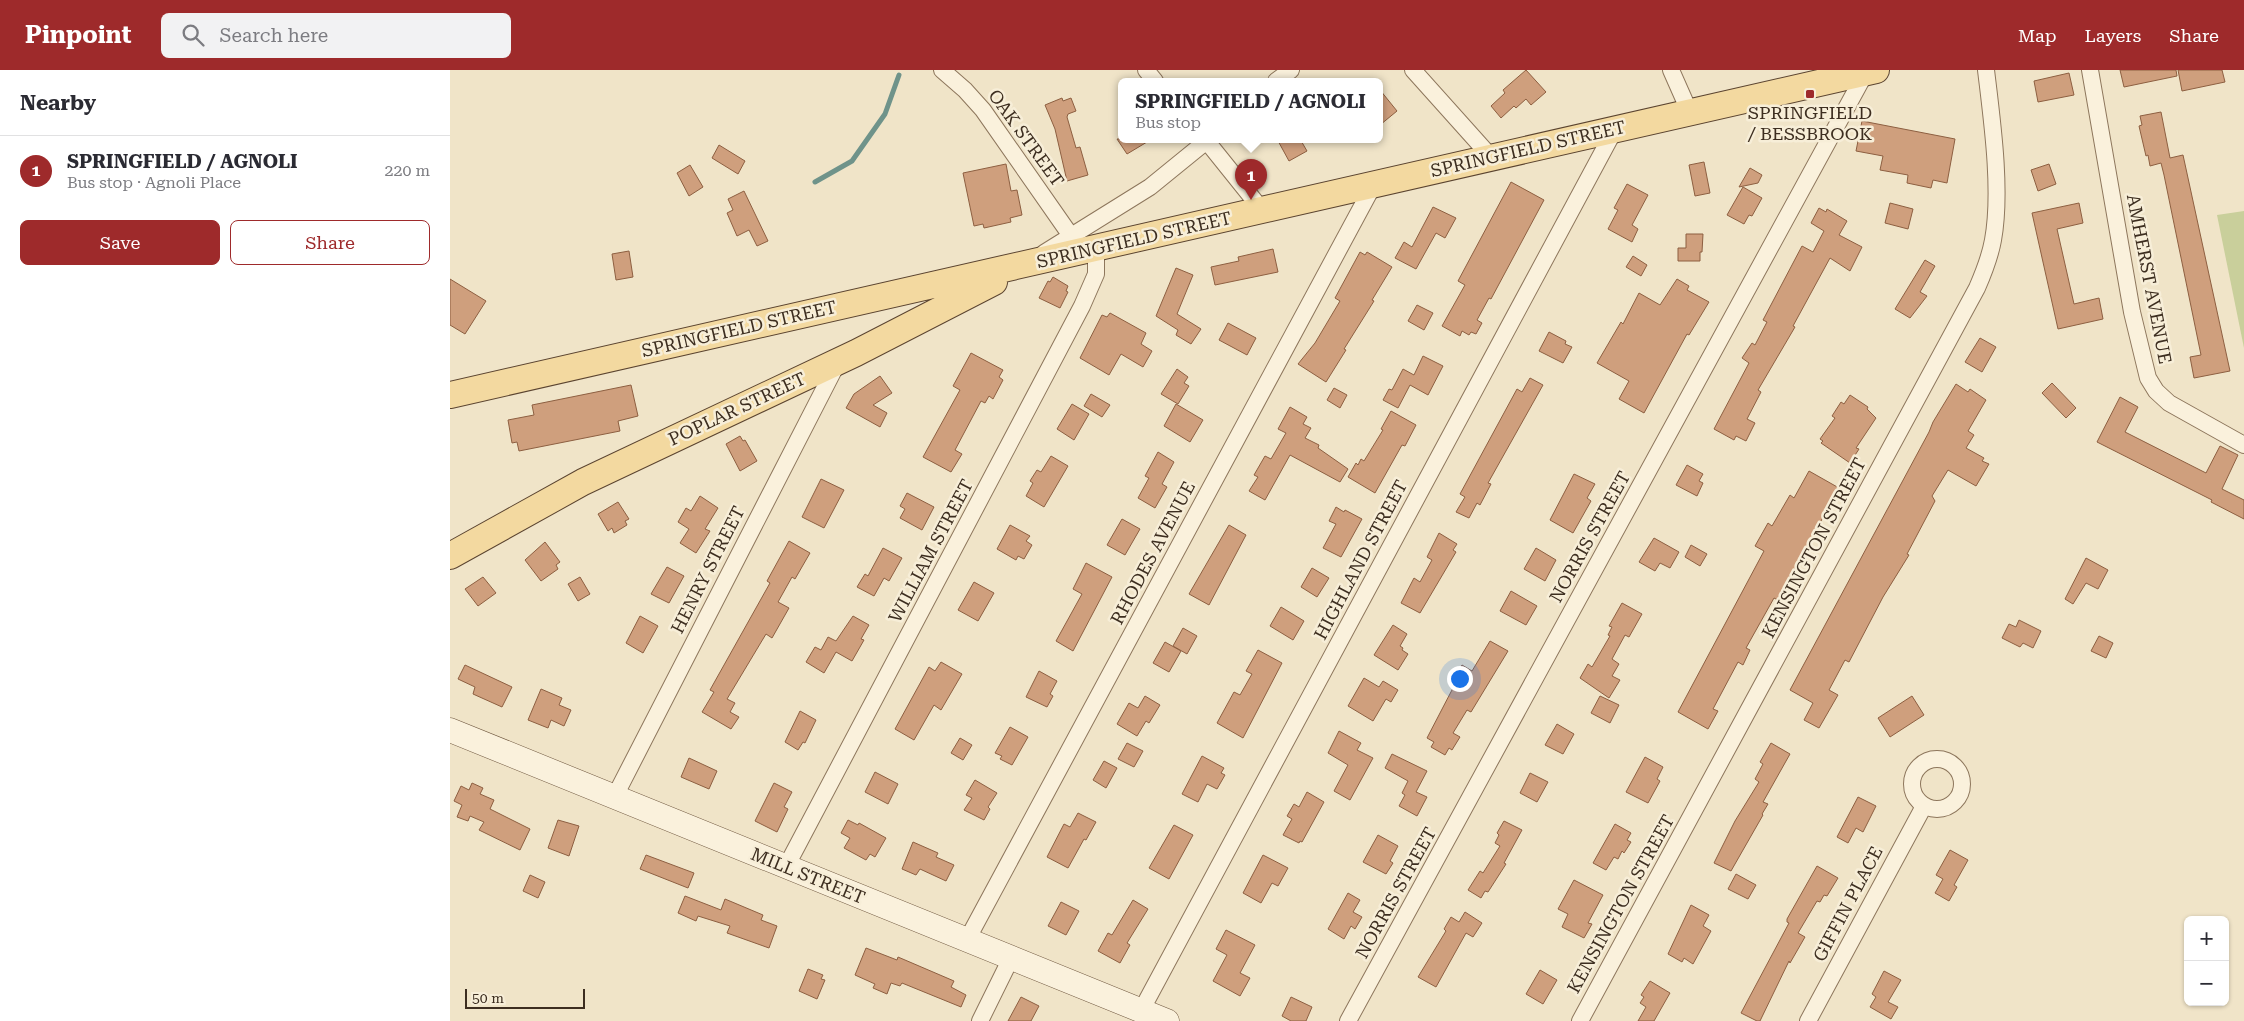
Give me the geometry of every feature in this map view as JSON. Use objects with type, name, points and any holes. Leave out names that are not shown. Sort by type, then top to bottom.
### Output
[{"type":"main road","name":"SPRINGFIELD STREET","points":[[450,395],[1871,71]]},
{"type":"main road","name":"POPLAR STREET","points":[[450,556],[583,482],[838,361],[1025,265]]},
{"type":"street","name":"OAK STREET","points":[[942,70],[965,90],[983,110],[1071,236]]},
{"type":"street","points":[[1280,78],[1291,70]]},
{"type":"street","points":[[1413,70],[1491,157]]},
{"type":"street","points":[[1671,70],[1690,113]]},
{"type":"street","name":"KENSINGTON STREET","points":[[1580,1021],[1977,288],[1988,260],[1994,228],[1995,178],[1986,70]]},
{"type":"street","name":"AMHERST AVENUE","points":[[2090,70],[2132,312],[2148,378],[2156,391],[2169,403],[2244,445]]},
{"type":"street","name":"NORRIS STREET","points":[[1348,1021],[1871,71]]},
{"type":"street","name":"HIGHLAND STREET","points":[[1141,1011],[1616,129]]},
{"type":"street","points":[[1025,265],[1150,187],[1202,143]]},
{"type":"street","points":[[1210,143],[1262,210]]},
{"type":"street","name":"RHODES AVENUE","points":[[967,940],[1374,184]]},
{"type":"street","name":"WILLIAM STREET","points":[[786,867],[1082,306],[1096,274],[1096,248]]},
{"type":"street","name":"HENRY STREET","points":[[614,798],[838,361]]},
{"type":"street","name":"MILL STREET","points":[[450,730],[1167,1021]]},
{"type":"street","name":"GIFFIN PLACE","points":[[1808,1021],[1924,806]]},
{"type":"street","points":[[980,1021],[1011,958]]},
{"type":"green space","points":[[2244,211],[2244,348],[2217,215]]},
{"type":"building","points":[[1526,70],[1546,92],[1531,105],[1526,99],[1516,108],[1514,106],[1501,118],[1491,106],[1505,93],[1503,90]]},
{"type":"building","points":[[2120,70],[2176,70],[2177,76],[2124,87]]},
{"type":"building","points":[[2178,70],[2222,70],[2225,82],[2182,91]]},
{"type":"building","points":[[2069,73],[2074,95],[2038,102],[2034,81]]},
{"type":"building","points":[[1383,94],[1397,111],[1383,123]]},
{"type":"building","points":[[1062,98],[1063,101],[1071,98],[1076,111],[1068,114],[1067,117],[1076,148],[1080,147],[1088,175],[1067,181],[1055,129],[1045,105]]},
{"type":"building","points":[[2161,112],[2170,158],[2183,155],[2230,371],[2194,378],[2190,357],[2201,355],[2164,175],[2161,163],[2150,166],[2139,126],[2142,125],[2140,116]]},
{"type":"building","points":[[1862,121],[1955,139],[1947,183],[1933,180],[1931,188],[1907,183],[1908,175],[1880,170],[1883,156],[1856,151]]},
{"type":"building","points":[[1120,143],[1145,143],[1127,154]]},
{"type":"building","points":[[1279,143],[1302,143],[1307,151],[1289,161]]},
{"type":"building","points":[[719,145],[745,161],[738,174],[712,158]]},
{"type":"building","points":[[1704,162],[1710,193],[1695,196],[1689,165]]},
{"type":"building","points":[[1006,164],[1011,191],[1017,190],[1022,215],[1010,218],[1011,222],[984,228],[983,224],[974,226],[963,173]]},
{"type":"building","points":[[2049,164],[2056,184],[2038,191],[2031,170]]},
{"type":"building","points":[[690,165],[703,187],[689,196],[677,173]]},
{"type":"building","points":[[1750,168],[1762,175],[1758,183],[1739,187]]},
{"type":"building","points":[[1511,182],[1544,200],[1491,299],[1489,298],[1477,320],[1482,323],[1476,334],[1471,332],[1469,335],[1462,331],[1460,336],[1442,326],[1465,285],[1458,281]]},
{"type":"building","points":[[1627,184],[1648,195],[1632,225],[1638,229],[1632,242],[1608,229],[1618,210],[1614,208]]},
{"type":"building","points":[[1743,187],[1762,198],[1752,216],[1749,215],[1744,224],[1727,215]]},
{"type":"building","points":[[744,191],[768,241],[757,246],[749,230],[737,236],[727,213],[733,210],[728,199]]},
{"type":"building","points":[[1890,203],[1913,209],[1908,229],[1885,223]]},
{"type":"building","points":[[2079,203],[2083,223],[2057,229],[2074,304],[2099,298],[2103,319],[2058,329],[2032,213]]},
{"type":"building","points":[[1433,207],[1456,218],[1445,238],[1436,233],[1416,269],[1395,258],[1404,242],[1412,247]]},
{"type":"building","points":[[1819,208],[1826,212],[1827,209],[1847,221],[1839,235],[1862,247],[1850,271],[1830,258],[1793,326],[1795,327],[1758,390],[1761,392],[1747,419],[1755,423],[1746,441],[1736,436],[1734,440],[1714,429],[1749,363],[1742,358],[1752,343],[1755,345],[1767,322],[1763,320],[1802,246],[1813,252],[1824,231],[1811,223]]},
{"type":"building","points":[[1686,234],[1703,234],[1700,261],[1678,261],[1678,248],[1686,248]]},
{"type":"building","points":[[1273,249],[1278,272],[1215,285],[1211,267],[1239,261],[1238,257]]},
{"type":"building","points":[[629,251],[633,277],[616,280],[612,254]]},
{"type":"building","points":[[1360,252],[1365,255],[1367,252],[1392,267],[1326,382],[1298,364],[1315,343],[1340,301],[1335,298]]},
{"type":"building","points":[[1633,256],[1647,265],[1641,276],[1626,267]]},
{"type":"building","points":[[1925,260],[1935,266],[1920,292],[1927,296],[1910,318],[1895,309]]},
{"type":"building","points":[[1176,268],[1193,275],[1177,314],[1201,329],[1191,344],[1176,335],[1178,330],[1156,316]]},
{"type":"building","points":[[1053,277],[1068,286],[1066,291],[1068,292],[1060,308],[1039,298],[1048,281],[1050,282]]},
{"type":"building","points":[[450,279],[486,301],[465,334],[450,325]]},
{"type":"building","points":[[1677,279],[1689,286],[1687,290],[1709,302],[1689,335],[1687,334],[1644,413],[1619,399],[1629,381],[1597,363],[1621,322],[1623,324],[1639,293],[1660,305]]},
{"type":"building","points":[[1417,305],[1433,313],[1424,330],[1408,321]]},
{"type":"building","points":[[1110,313],[1146,333],[1141,344],[1152,351],[1143,367],[1121,354],[1109,375],[1080,358],[1102,315],[1107,317]]},
{"type":"building","points":[[1228,323],[1256,338],[1247,355],[1219,340]]},
{"type":"building","points":[[1549,332],[1566,341],[1565,344],[1572,347],[1563,363],[1539,351]]},
{"type":"building","points":[[1980,338],[1996,347],[1982,372],[1965,362]]},
{"type":"building","points":[[971,353],[1003,370],[999,377],[1003,380],[993,399],[989,396],[985,403],[981,401],[955,450],[962,454],[951,472],[923,457],[960,390],[953,386]]},
{"type":"building","points":[[1423,356],[1443,366],[1428,395],[1410,385],[1398,408],[1383,400],[1389,389],[1392,390],[1403,369],[1414,375]]},
{"type":"building","points":[[1177,369],[1188,377],[1184,383],[1189,386],[1178,404],[1161,394]]},
{"type":"building","points":[[880,376],[892,393],[873,405],[887,413],[880,427],[846,408],[854,394]]},
{"type":"building","points":[[1530,378],[1543,385],[1488,483],[1491,484],[1480,505],[1477,503],[1469,518],[1456,512],[1465,497],[1460,494],[1517,389],[1522,392]]},
{"type":"building","points":[[2052,383],[2076,408],[2066,418],[2042,393]]},
{"type":"building","points":[[1956,384],[1968,392],[1970,389],[1986,400],[1968,431],[1974,435],[1966,448],[1984,458],[1982,461],[1989,464],[1976,486],[1948,470],[1932,496],[1935,501],[1907,554],[1909,555],[1883,597],[1849,662],[1845,660],[1829,690],[1838,695],[1819,728],[1804,720],[1813,703],[1790,690],[1933,422]]},
{"type":"building","points":[[631,385],[638,416],[618,421],[620,431],[519,451],[517,442],[512,443],[508,420],[534,415],[532,405]]},
{"type":"building","points":[[1334,388],[1347,395],[1340,408],[1327,400]]},
{"type":"building","points":[[1091,394],[1110,405],[1102,417],[1084,406]]},
{"type":"building","points":[[1850,395],[1868,407],[1867,409],[1876,418],[1856,448],[1859,449],[1850,463],[1821,443],[1823,441],[1820,439],[1835,418],[1832,416],[1841,402],[1844,404]]},
{"type":"building","points":[[2120,397],[2138,407],[2125,432],[2206,473],[2220,446],[2238,455],[2222,489],[2244,500],[2244,519],[2211,502],[2212,500],[2097,442]]},
{"type":"building","points":[[1072,404],[1089,414],[1074,440],[1057,429]]},
{"type":"building","points":[[1176,404],[1203,420],[1190,442],[1164,426]]},
{"type":"building","points":[[1290,407],[1307,417],[1303,424],[1311,428],[1305,438],[1319,445],[1318,448],[1348,469],[1340,482],[1290,455],[1265,500],[1249,491],[1258,477],[1254,475],[1265,456],[1271,459],[1286,433],[1278,429]]},
{"type":"building","points":[[1391,411],[1416,425],[1405,446],[1402,445],[1375,493],[1348,477],[1356,463],[1358,465],[1361,459],[1364,461],[1383,430],[1381,429]]},
{"type":"building","points":[[740,436],[743,441],[745,440],[757,461],[740,471],[726,444]]},
{"type":"building","points":[[1158,452],[1174,462],[1162,484],[1167,487],[1155,508],[1138,498],[1149,478],[1145,476]]},
{"type":"building","points":[[1051,456],[1068,466],[1044,507],[1026,496],[1033,483],[1030,481],[1037,470],[1041,472]]},
{"type":"building","points":[[1687,465],[1703,474],[1699,481],[1703,483],[1697,496],[1676,485]]},
{"type":"building","points":[[1809,471],[1839,488],[1778,600],[1774,598],[1746,648],[1750,650],[1743,665],[1738,662],[1713,709],[1718,711],[1708,729],[1678,712],[1764,551],[1755,546],[1768,523],[1772,526],[1790,495],[1794,498]]},
{"type":"building","points":[[1574,474],[1595,484],[1587,498],[1591,501],[1573,533],[1550,520]]},
{"type":"building","points":[[821,479],[844,490],[824,528],[802,517]]},
{"type":"building","points":[[907,493],[934,507],[922,530],[900,518],[905,509],[900,506]]},
{"type":"building","points":[[700,496],[718,508],[705,529],[710,531],[696,553],[680,543],[689,529],[678,522],[686,508],[691,511]]},
{"type":"building","points":[[618,502],[629,519],[625,521],[627,525],[614,533],[612,528],[608,531],[598,514]]},
{"type":"building","points":[[1336,507],[1362,519],[1341,557],[1323,548],[1336,524],[1329,521]]},
{"type":"building","points":[[1122,519],[1140,529],[1125,555],[1107,545]]},
{"type":"building","points":[[1010,525],[1030,536],[1026,541],[1032,545],[1024,559],[1018,556],[1016,560],[997,549]]},
{"type":"building","points":[[1229,525],[1246,535],[1209,605],[1189,594]]},
{"type":"building","points":[[1439,533],[1457,544],[1453,550],[1456,552],[1420,613],[1401,603],[1414,578],[1420,582],[1432,560],[1427,557]]},
{"type":"building","points":[[1654,538],[1679,552],[1670,568],[1660,563],[1655,571],[1639,562]]},
{"type":"building","points":[[789,541],[810,553],[795,579],[792,577],[778,602],[789,608],[772,638],[766,634],[727,699],[735,703],[730,712],[739,717],[731,729],[702,712],[714,692],[710,690],[770,583],[767,581]]},
{"type":"building","points":[[545,542],[560,562],[556,565],[558,569],[541,581],[525,560]]},
{"type":"building","points":[[1691,545],[1707,554],[1700,566],[1685,557]]},
{"type":"building","points":[[883,548],[902,558],[889,581],[884,578],[874,596],[857,587],[865,574],[868,576]]},
{"type":"building","points":[[1536,548],[1556,560],[1545,581],[1524,569]]},
{"type":"building","points":[[2086,558],[2108,570],[2098,589],[2086,583],[2073,604],[2065,599]]},
{"type":"building","points":[[1086,563],[1112,577],[1073,651],[1056,641],[1082,594],[1073,589]]},
{"type":"building","points":[[667,567],[684,576],[669,603],[651,594]]},
{"type":"building","points":[[1312,568],[1329,578],[1317,597],[1301,587]]},
{"type":"building","points":[[483,577],[496,593],[478,606],[465,589]]},
{"type":"building","points":[[580,577],[590,594],[578,601],[568,584]]},
{"type":"building","points":[[974,582],[994,593],[978,621],[958,610]]},
{"type":"building","points":[[1511,591],[1537,606],[1526,625],[1500,611]]},
{"type":"building","points":[[1622,603],[1642,614],[1629,637],[1625,635],[1612,659],[1619,664],[1612,676],[1620,680],[1609,698],[1580,678],[1588,664],[1592,667],[1610,636],[1608,635],[1612,627],[1609,626]]},
{"type":"building","points":[[1281,607],[1304,621],[1293,640],[1270,626]]},
{"type":"building","points":[[640,616],[658,626],[643,653],[626,643]]},
{"type":"building","points":[[853,616],[869,625],[861,639],[864,640],[852,661],[836,652],[824,673],[806,662],[815,647],[821,650],[828,637],[836,641]]},
{"type":"building","points":[[2019,620],[2041,631],[2033,648],[2023,643],[2020,647],[2002,638],[2009,624],[2016,627]]},
{"type":"building","points":[[1393,625],[1407,634],[1400,646],[1408,654],[1398,670],[1374,655]]},
{"type":"building","points":[[1183,628],[1197,636],[1187,654],[1173,646]]},
{"type":"building","points":[[2099,636],[2113,643],[2106,658],[2091,651]]},
{"type":"building","points":[[1490,641],[1508,651],[1471,712],[1467,710],[1453,733],[1460,737],[1452,750],[1449,748],[1445,755],[1431,747],[1434,742],[1427,738],[1453,688],[1449,685],[1462,665],[1472,671]]},
{"type":"building","points":[[1165,642],[1181,651],[1169,672],[1153,663]]},
{"type":"building","points":[[1258,650],[1282,663],[1243,738],[1217,723],[1234,692],[1240,695],[1252,674],[1246,671]]},
{"type":"building","points":[[941,662],[962,674],[941,710],[934,705],[914,740],[895,729],[929,667],[935,671]]},
{"type":"building","points":[[465,665],[512,687],[502,707],[473,694],[475,687],[458,679]]},
{"type":"building","points":[[1039,671],[1057,681],[1050,694],[1053,696],[1047,707],[1026,697]]},
{"type":"building","points":[[1364,678],[1379,687],[1383,681],[1398,690],[1391,702],[1386,699],[1373,721],[1348,706]]},
{"type":"building","points":[[541,689],[562,698],[559,705],[571,710],[564,726],[551,720],[548,728],[528,720]]},
{"type":"building","points":[[1145,696],[1160,705],[1149,723],[1146,721],[1137,736],[1117,724],[1129,703],[1138,708]]},
{"type":"building","points":[[1600,696],[1619,705],[1610,723],[1591,713]]},
{"type":"building","points":[[1912,696],[1924,715],[1890,737],[1878,718]]},
{"type":"building","points":[[800,711],[816,720],[805,743],[803,742],[798,750],[785,742]]},
{"type":"building","points":[[1557,724],[1574,734],[1563,754],[1545,745]]},
{"type":"building","points":[[1010,727],[1028,737],[1012,765],[1000,759],[1002,756],[995,753]]},
{"type":"building","points":[[1339,731],[1361,743],[1357,750],[1373,758],[1350,800],[1334,791],[1348,765],[1328,753]]},
{"type":"building","points":[[960,738],[972,745],[963,760],[951,753]]},
{"type":"building","points":[[1127,743],[1143,751],[1134,767],[1118,759]]},
{"type":"building","points":[[1771,743],[1790,754],[1763,802],[1768,804],[1763,815],[1731,871],[1714,863],[1735,821],[1759,782],[1755,779],[1763,764],[1760,762]]},
{"type":"building","points":[[1392,754],[1427,771],[1416,792],[1427,797],[1417,816],[1399,806],[1405,795],[1402,793],[1408,781],[1385,768]]},
{"type":"building","points":[[1202,756],[1224,768],[1221,773],[1225,775],[1217,789],[1207,784],[1198,802],[1182,794]]},
{"type":"building","points":[[1645,757],[1663,767],[1657,779],[1660,781],[1648,803],[1626,792]]},
{"type":"building","points":[[689,758],[717,771],[709,789],[681,777]]},
{"type":"building","points":[[1104,761],[1117,768],[1106,788],[1093,780]]},
{"type":"building","points":[[875,772],[898,784],[888,804],[865,792]]},
{"type":"building","points":[[1530,773],[1548,782],[1537,802],[1520,793]]},
{"type":"building","points":[[975,780],[997,793],[988,807],[990,809],[984,820],[964,810],[972,798],[966,795]]},
{"type":"building","points":[[472,783],[483,788],[480,794],[494,800],[490,809],[530,829],[520,850],[479,830],[484,822],[470,816],[468,821],[457,817],[462,805],[454,801],[461,786],[469,790]]},
{"type":"building","points":[[774,783],[792,792],[784,807],[788,809],[777,832],[755,821]]},
{"type":"building","points":[[1307,792],[1324,802],[1302,842],[1300,841],[1299,843],[1283,835],[1292,819],[1287,816],[1294,804],[1299,807]]},
{"type":"building","points":[[1858,797],[1876,806],[1863,832],[1856,828],[1848,843],[1837,837]]},
{"type":"building","points":[[1078,813],[1096,822],[1068,868],[1047,857],[1064,824],[1070,827]]},
{"type":"building","points":[[558,820],[579,826],[569,856],[548,848]]},
{"type":"building","points":[[848,820],[858,825],[859,823],[886,838],[875,857],[870,854],[866,860],[844,848],[850,838],[841,833]]},
{"type":"building","points":[[1504,821],[1522,830],[1504,863],[1506,864],[1488,892],[1485,891],[1481,898],[1468,890],[1480,871],[1483,873],[1500,846],[1495,843],[1499,835],[1497,833]]},
{"type":"building","points":[[1615,824],[1631,833],[1627,840],[1631,842],[1624,853],[1622,851],[1618,859],[1614,857],[1606,870],[1593,863]]},
{"type":"building","points":[[1174,825],[1193,835],[1169,879],[1149,868]]},
{"type":"building","points":[[1378,835],[1398,846],[1390,861],[1393,863],[1386,874],[1363,862]]},
{"type":"building","points":[[913,842],[938,853],[936,857],[954,865],[946,881],[920,869],[916,875],[902,869]]},
{"type":"building","points":[[1950,850],[1968,860],[1954,885],[1957,887],[1949,901],[1935,893],[1943,879],[1936,875]]},
{"type":"building","points":[[646,855],[694,873],[688,888],[640,869]]},
{"type":"building","points":[[1263,855],[1288,868],[1278,886],[1272,883],[1261,903],[1243,893]]},
{"type":"building","points":[[1817,866],[1838,878],[1827,896],[1824,895],[1820,902],[1817,901],[1798,933],[1805,937],[1790,963],[1789,961],[1760,1021],[1757,1021],[1741,1013],[1789,923],[1787,919]]},
{"type":"building","points":[[1736,874],[1756,885],[1748,899],[1728,889]]},
{"type":"building","points":[[530,875],[545,882],[538,898],[523,891]]},
{"type":"building","points":[[1574,880],[1603,895],[1588,923],[1592,924],[1584,938],[1562,927],[1568,914],[1558,909]]},
{"type":"building","points":[[1348,893],[1360,900],[1353,912],[1362,917],[1355,929],[1351,926],[1344,939],[1328,929]]},
{"type":"building","points":[[685,896],[721,910],[725,899],[763,915],[761,920],[777,926],[769,948],[727,933],[730,926],[698,916],[696,921],[678,913]]},
{"type":"building","points":[[1133,900],[1148,909],[1127,943],[1130,945],[1120,963],[1098,951],[1108,933],[1112,935]]},
{"type":"building","points":[[1061,902],[1079,911],[1066,935],[1048,926]]},
{"type":"building","points":[[1691,905],[1709,915],[1703,926],[1711,931],[1693,964],[1684,958],[1682,962],[1668,954]]},
{"type":"building","points":[[1465,912],[1482,923],[1473,937],[1466,933],[1436,987],[1418,977],[1446,931],[1444,929],[1451,917],[1459,922]]},
{"type":"building","points":[[1226,930],[1255,945],[1240,973],[1250,978],[1240,996],[1213,981],[1227,955],[1216,949]]},
{"type":"building","points":[[866,948],[897,960],[898,957],[954,981],[951,987],[966,995],[961,1007],[902,983],[900,986],[891,983],[887,994],[873,988],[875,984],[855,975]]},
{"type":"building","points":[[808,969],[823,975],[821,979],[825,980],[817,999],[799,991]]},
{"type":"building","points":[[1540,970],[1557,980],[1543,1004],[1526,994]]},
{"type":"building","points":[[1884,971],[1901,980],[1888,1002],[1898,1007],[1891,1019],[1870,1007],[1876,997],[1872,994]]},
{"type":"building","points":[[1650,981],[1670,993],[1654,1021],[1638,1021],[1646,1007],[1640,1003],[1644,997],[1641,995]]},
{"type":"building","points":[[1021,997],[1039,1006],[1031,1021],[1008,1021]]},
{"type":"building","points":[[1291,997],[1312,1007],[1306,1021],[1291,1021],[1282,1016]]},
{"type":"waterway","points":[[815,182],[852,161],[885,114],[899,75]]},
{"type":"place","name":"SPRINGFIELD / BESSBROOK","points":[[1810,94]]},
{"type":"place","name":"SPRINGFIELD / AGNOLI","points":[[1251,200]]}]
